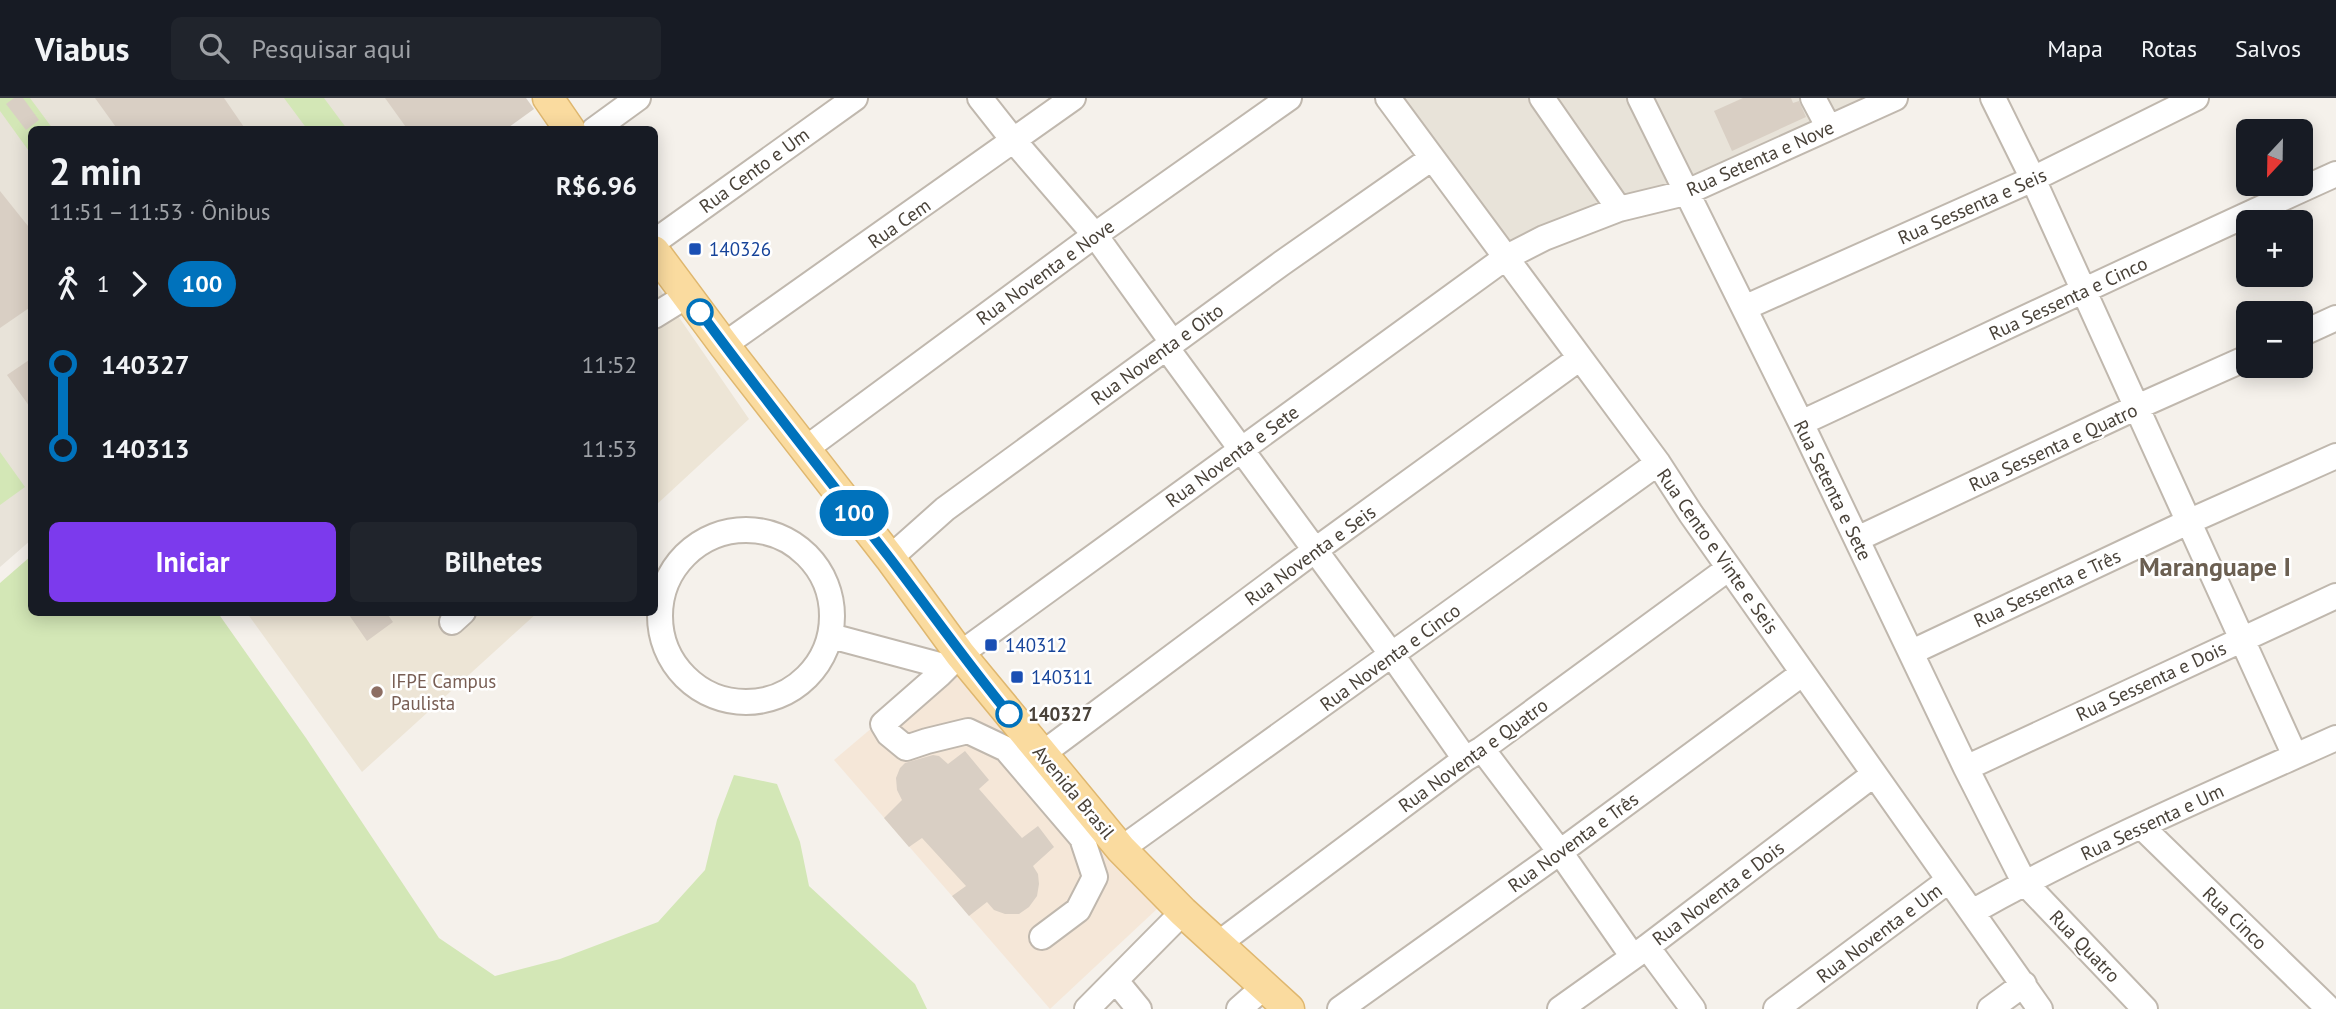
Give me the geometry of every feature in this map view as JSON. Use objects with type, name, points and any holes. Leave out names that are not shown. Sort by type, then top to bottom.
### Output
[{"type":"main road","points":[[548,98],[567,126]]},
{"type":"main road","name":"Avenida Brasil","points":[[658,256],[804,450],[890,558],[954,660],[1042,754],[1121,849],[1183,912],[1289,1009]]},
{"type":"street","points":[[600,126],[638,98]]},
{"type":"street","name":"Rua Cento e Um","points":[[658,239],[855,98]]},
{"type":"street","points":[[980,98],[1013,141],[1095,235],[1241,450],[1392,655],[1560,852],[1640,952],[1693,1009]]},
{"type":"street","name":"Rua Cem","points":[[724,345],[1073,98]]},
{"type":"street","name":"Rua Noventa e Nove","points":[[804,450],[1095,235],[1289,98]]},
{"type":"street","name":"Rua Cento e Vinte e Seis","points":[[1388,98],[1658,463],[1728,568],[1948,881],[2024,984],[2039,1009]]},
{"type":"street","points":[[1542,98],[1619,209]]},
{"type":"street","name":"Rua Setenta e Sete","points":[[1640,98],[2024,882]]},
{"type":"street","points":[[1813,98],[1829,128]]},
{"type":"street","name":"Rua Setenta e Nove","points":[[1505,258],[1544,238],[1619,209],[1685,192],[1895,98]]},
{"type":"street","points":[[1993,98],[2033,179],[2295,756]]},
{"type":"street","name":"Rua Sessenta e Seis","points":[[1744,309],[2033,179],[2196,98]]},
{"type":"street","name":"Rua Noventa e Oito","points":[[890,558],[945,509],[1432,158]]},
{"type":"street","name":"Rua Sessenta e Cinco","points":[[1801,423],[2336,174]]},
{"type":"street","name":"Rua Noventa e Sete","points":[[1042,937],[1079,910],[1095,877],[1082,838],[1006,749],[968,731],[906,748],[889,734],[883,724],[954,660],[1505,258]]},
{"type":"street","points":[[658,314],[688,295]]},
{"type":"street","points":[[2313,329],[2336,318]]},
{"type":"street","name":"Rua Noventa e Seis","points":[[1042,754],[1314,551],[1580,358]]},
{"type":"street","name":"Rua Sessenta e Quatro","points":[[1857,540],[2236,363]]},
{"type":"street","name":"Rua Sessenta e Três","points":[[1912,652],[2188,522],[2336,456]]},
{"type":"street","name":"Rua Noventa e Cinco","points":[[1121,849],[1658,463]]},
{"type":"street","points":[[734,529],[762,530],[789,540],[811,557],[826,581],[831,599],[831,636],[820,663],[800,684],[774,698],[746,702],[717,697],[691,683],[672,661],[661,634],[660,605],[668,578],[684,555],[707,538],[734,529]]},
{"type":"street","name":"Rua Noventa e Quatro","points":[[1218,944],[1728,568]]},
{"type":"street","name":"Rua Sessenta e Dois","points":[[1966,768],[2336,596]]},
{"type":"street","points":[[831,636],[954,660]]},
{"type":"street","name":"Rua Noventa e Três","points":[[1340,1009],[1560,852],[1803,673]]},
{"type":"street","name":"Rua Sessenta e Um","points":[[1972,912],[2024,882],[2201,797],[2336,738]]},
{"type":"street","name":"Rua Noventa e Dois","points":[[1560,1009],[1640,952],[1873,775]]},
{"type":"street","name":"Rua Cinco","points":[[2142,827],[2329,1009]]},
{"type":"street","name":"Rua Noventa e Um","points":[[1776,1009],[1948,881]]},
{"type":"street","name":"Rua Quatro","points":[[2024,882],[2145,1009]]},
{"type":"street","points":[[1087,1009],[1183,912]]},
{"type":"street","points":[[1116,981],[1139,1009]]},
{"type":"street","points":[[1990,1009],[2024,984]]},
{"type":"street","points":[[1239,1009],[1264,987]]},
{"type":"shaded area","points":[[0,98],[450,98],[471,126],[28,126],[28,543],[0,567]]},
{"type":"shaded area","points":[[1386,98],[1872,98],[1505,258]]},
{"type":"shaded area","points":[[658,287],[749,419],[658,503]]},
{"type":"shaded area","name":"IFPE Campus Paulista","points":[[249,616],[534,616],[362,772]]},
{"type":"shaded area","points":[[951,661],[1158,908],[1050,1009],[834,760]]},
{"type":"green space","points":[[0,98],[30,98],[51,126],[28,126],[28,150],[0,111]]},
{"type":"green space","points":[[284,98],[324,98],[345,126],[305,126]]},
{"type":"green space","points":[[0,452],[25,487],[0,505]]},
{"type":"green space","points":[[28,559],[28,616],[220,616],[306,738],[439,938],[495,976],[560,959],[658,922],[705,870],[717,820],[734,775],[777,784],[800,842],[809,886],[915,984],[927,1009],[0,1009],[0,583]]},
{"type":"building","points":[[14,98],[23,98],[39,120],[26,130],[6,104]]},
{"type":"building","points":[[95,98],[224,98],[243,126],[115,126]]},
{"type":"building","points":[[385,98],[526,98],[534,109],[511,126],[405,126]]},
{"type":"building","points":[[1743,98],[1791,98],[1793,103],[1799,101],[1806,117],[1732,151],[1714,111]]},
{"type":"building","points":[[0,191],[28,226],[28,309],[0,328]]},
{"type":"building","points":[[28,361],[28,404],[7,375]]},
{"type":"building","points":[[350,616],[389,616],[393,622],[367,641]]},
{"type":"building","points":[[965,751],[989,780],[979,789],[1022,838],[1038,826],[1054,847],[1033,866],[1038,874],[1037,896],[1029,907],[1019,914],[1005,914],[994,910],[987,902],[969,916],[952,896],[966,886],[922,838],[909,847],[884,818],[902,800],[897,790],[896,778],[905,763],[933,755],[939,756],[948,764]]},
{"type":"bus line","name":"100","points":[[700,312],[890,558],[960,654],[1009,714]]},
{"type":"place","name":"140326","points":[[695,249]]},
{"type":"place","name":"140312","points":[[991,645]]},
{"type":"place","name":"140311","points":[[1017,677]]},
{"type":"place","name":"IFPE Campus Paulista","points":[[377,692]]},
{"type":"place","name":"140327","points":[[1009,714]]},
{"type":"district","name":"Maranguape I","points":[[2215,566]]}]
